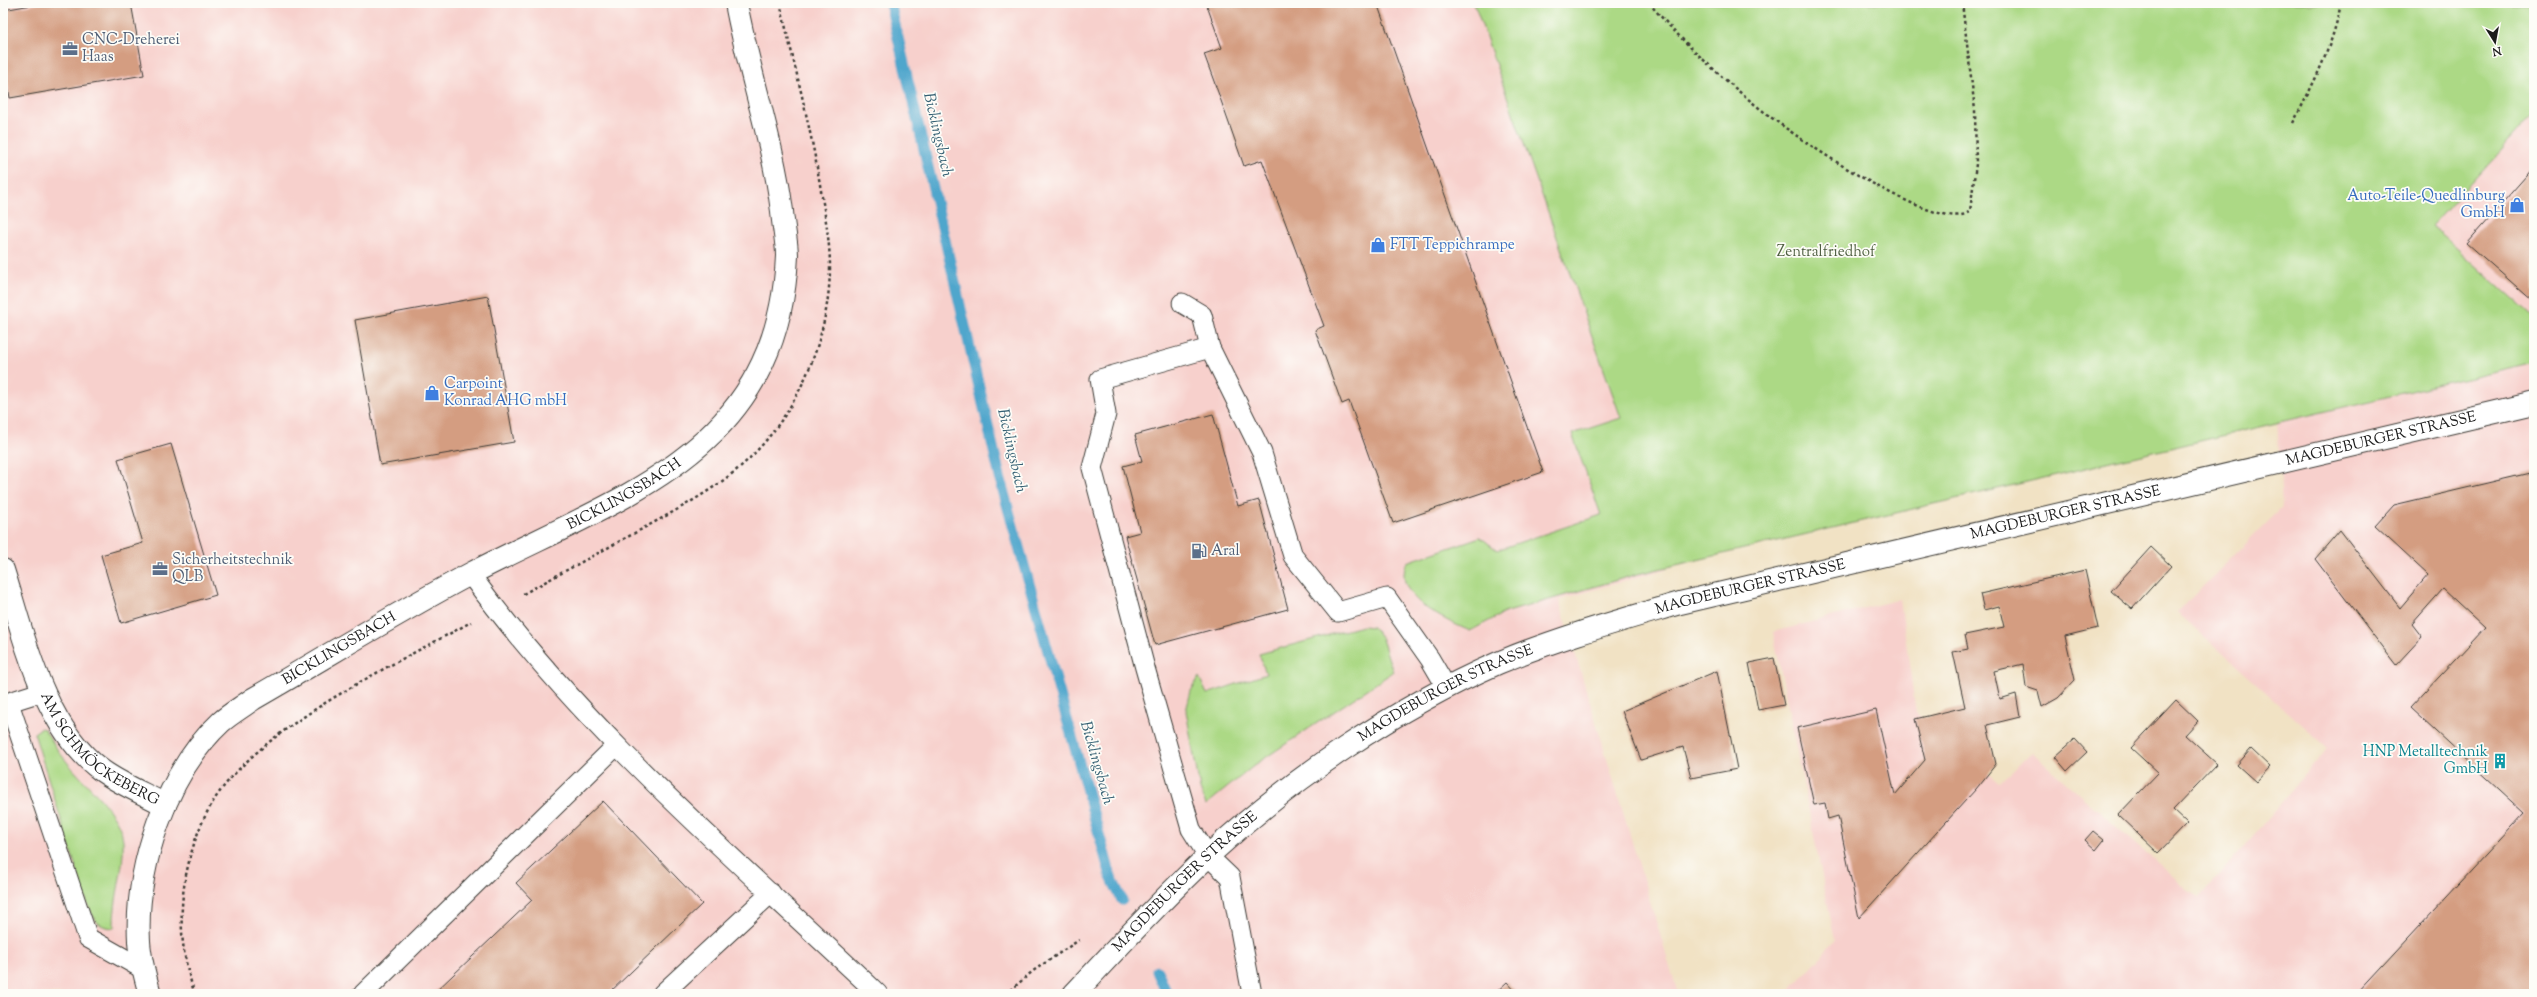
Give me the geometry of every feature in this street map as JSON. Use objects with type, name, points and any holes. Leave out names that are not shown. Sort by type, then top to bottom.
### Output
[{"type":"street","name":"BICKLINGSBACH","points":[[165,805],[196,750],[221,722],[253,699],[470,574],[626,495],[667,472],[704,442],[730,416],[768,354],[778,323],[787,252],[780,194],[767,132],[736,3]]},
{"type":"street","name":"MAGDEBURGER STRASSE","points":[[1074,994],[1208,856],[1320,766],[1386,723],[1447,688],[1497,663],[1557,639],[1680,603],[2534,403]]},
{"type":"street","name":"AM SCHMÖCKEBERG","points":[[3,570],[44,690],[62,728],[84,754],[101,770],[165,805],[150,849],[139,907],[139,942],[143,969],[150,994]]},
{"type":"lane","points":[[1182,303],[1202,315],[1210,348],[1262,452],[1293,556],[1338,612],[1387,598],[1430,659],[1447,688]]},
{"type":"lane","points":[[1210,348],[1100,379],[1106,414],[1092,468],[1144,668],[1191,829],[1208,856],[1230,877],[1252,994]]},
{"type":"lane","points":[[470,574],[502,618],[616,746],[771,893],[867,990]]},
{"type":"lane","points":[[44,690],[6,704],[88,938],[143,969]]},
{"type":"lane","points":[[363,994],[616,746]]},
{"type":"lane","points":[[662,994],[771,893]]},
{"type":"path","points":[[1649,3],[1687,44],[1769,116],[1862,177],[1911,203],[1952,217],[1964,216],[1970,211],[1975,178],[1975,110],[1970,52],[1962,3]]},
{"type":"path","points":[[2293,123],[2313,86],[2329,47],[2341,3]]},
{"type":"shaded area","points":[[3,3],[1474,3],[1621,419],[1662,548],[1666,569],[1559,600],[1678,994],[3,994]]},
{"type":"shaded area","points":[[2534,113],[2534,994],[1787,994],[1835,941],[1773,632],[1900,599],[1916,713],[1999,782],[2032,753],[2199,899],[2328,748],[2177,612],[2282,508],[2276,400]]},
{"type":"green space","name":"Zentralfriedhof","points":[[1474,3],[2534,3],[2534,113],[2432,226],[2534,318],[2534,362],[1638,574],[1504,613],[1470,631],[1435,614],[1423,606],[1413,596],[1407,586],[1404,575],[1407,562],[1480,537],[1497,550],[1601,515],[1572,434],[1621,418]]},
{"type":"green space","points":[[1362,626],[1373,627],[1382,639],[1393,672],[1256,764],[1206,805],[1200,789],[1186,711],[1191,691],[1199,677],[1207,694],[1266,674],[1259,654]]},
{"type":"green space","points":[[41,728],[44,729],[74,771],[108,809],[120,830],[123,840],[123,851],[115,906],[114,928],[99,924],[94,918],[87,903],[34,733]]},
{"type":"building","points":[[43,3],[131,3],[144,75],[10,98],[3,55],[3,10]]},
{"type":"building","points":[[1206,3],[1377,3],[1543,472],[1393,523],[1349,401],[1342,404],[1315,330],[1324,326],[1262,160],[1244,166],[1204,54],[1222,48]]},
{"type":"building","name":"Auto-Teile-Quedlinburg GmbH","points":[[2534,167],[2534,302],[2467,243]]},
{"type":"building","points":[[488,296],[514,442],[380,465],[355,320]]},
{"type":"building","points":[[1213,414],[1238,506],[1259,500],[1288,609],[1155,645],[1125,536],[1140,532],[1123,466],[1142,461],[1135,435]]},
{"type":"building","points":[[171,444],[216,595],[121,623],[101,555],[143,543],[118,459]]},
{"type":"building","name":"HNP Metalltechnik GmbH","points":[[2534,472],[2534,994],[2356,994],[2524,813],[2410,708],[2485,628],[2443,589],[2412,624],[2422,637],[2396,665],[2315,559],[2340,530],[2400,608],[2428,575],[2375,526],[2394,505]]},
{"type":"building","points":[[2151,547],[2171,566],[2132,609],[2111,591]]},
{"type":"building","points":[[2085,570],[2098,628],[2065,636],[2075,680],[2058,698],[2042,707],[2038,691],[2026,687],[2023,664],[1994,671],[2000,699],[2016,694],[2020,717],[1987,725],[1996,764],[1976,789],[1859,918],[1838,816],[1828,819],[1825,803],[1814,805],[1797,728],[1876,710],[1895,795],[1925,760],[1915,719],[1965,707],[1953,652],[1968,649],[1965,635],[2004,627],[1999,606],[1984,610],[1980,594]]},
{"type":"building","points":[[1774,658],[1784,705],[1758,710],[1749,663]]},
{"type":"building","points":[[1717,671],[1737,769],[1691,778],[1683,747],[1641,760],[1622,711]]},
{"type":"building","points":[[2176,700],[2198,721],[2185,735],[2217,764],[2173,810],[2187,823],[2158,853],[2118,815],[2158,773],[2131,748]]},
{"type":"building","points":[[2075,739],[2087,752],[2067,771],[2055,757]]},
{"type":"building","points":[[2251,749],[2270,767],[2256,782],[2237,765]]},
{"type":"building","points":[[603,801],[702,904],[608,994],[433,994],[532,900],[516,883]]},
{"type":"building","points":[[2093,831],[2104,840],[2096,850],[2085,840]]},
{"type":"building","points":[[1507,982],[1518,994],[1494,994]]},
{"type":"waterway","name":"Bicklingsbach","points":[[890,3],[1003,490],[1111,877],[1122,900]]},
{"type":"waterway","name":"Bicklingsbach","points":[[1157,971],[1167,994]]},
{"type":"place","name":"CNC-Dreherei Haas","points":[[70,49]]},
{"type":"place","name":"Auto-Teile-Quedlinburg GmbH","points":[[2517,205]]},
{"type":"place","name":"FTT Teppichrampe","points":[[1378,245]]},
{"type":"place","name":"Carpoint Konrad AHG mbH","points":[[432,393]]},
{"type":"place","name":"Aral","points":[[1199,551]]},
{"type":"place","name":"Sicherheitstechnik QLB","points":[[160,569]]},
{"type":"place","name":"HNP Metalltechnik GmbH","points":[[2500,761]]}]
